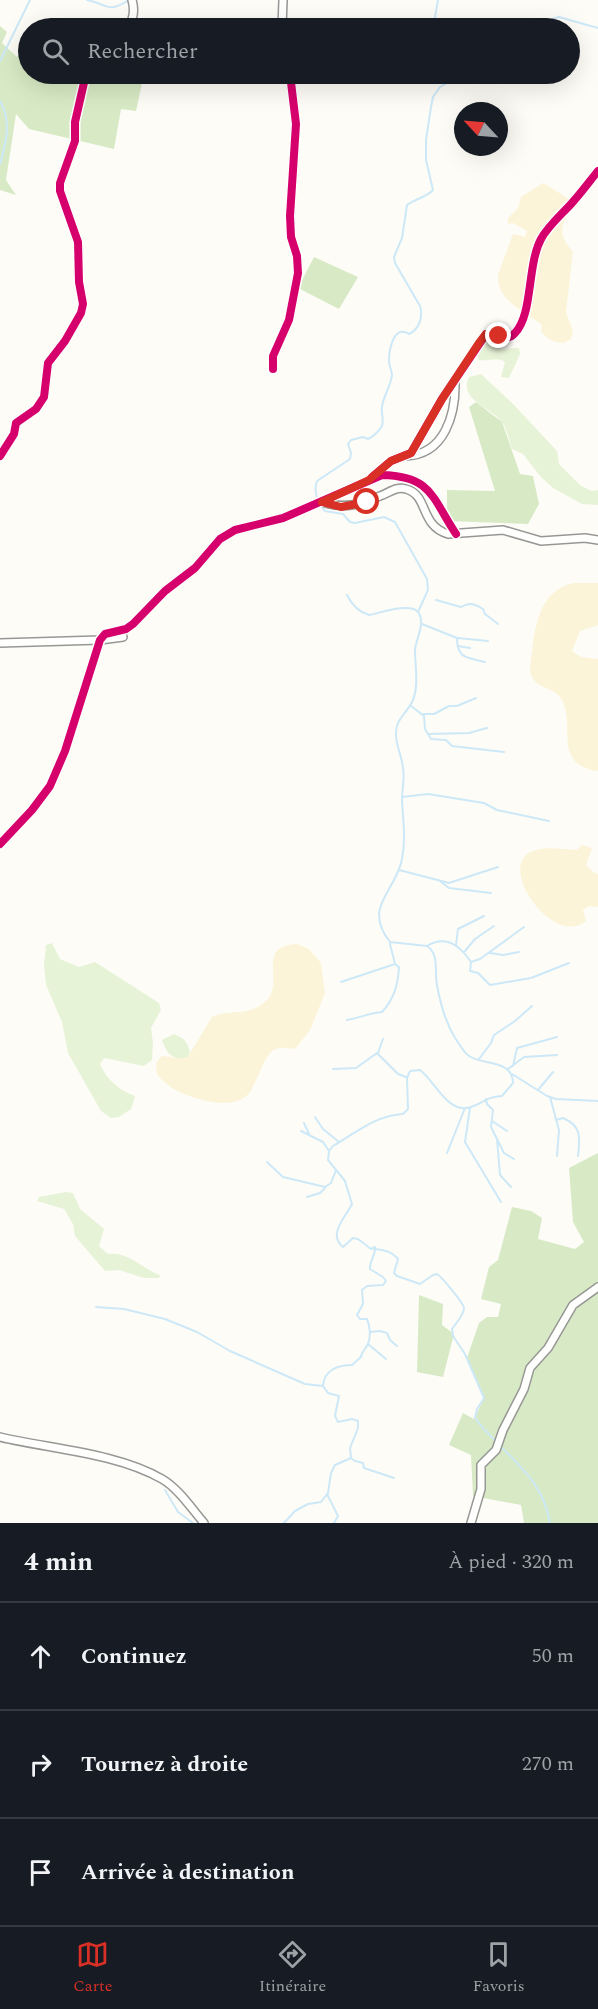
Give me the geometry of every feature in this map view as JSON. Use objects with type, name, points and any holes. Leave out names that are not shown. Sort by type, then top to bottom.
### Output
[{"type":"street","points":[[132,0],[133,18]]},
{"type":"street","points":[[282,18],[283,0]]},
{"type":"street","points":[[0,456],[14,434],[16,423],[36,409],[44,397],[48,363],[65,341],[81,313],[83,304],[79,282],[78,243],[60,191],[60,183],[75,141],[75,122],[84,84]]},
{"type":"street","points":[[273,369],[273,356],[289,320],[298,273],[297,256],[291,237],[290,216],[296,124],[291,84]]},
{"type":"street","points":[[369,480],[391,461],[411,453],[442,399],[486,334],[491,333],[506,338],[518,330],[524,319],[534,255],[542,237],[598,171]]},
{"type":"street","points":[[405,456],[415,456],[431,450],[448,427],[453,414],[455,381]]},
{"type":"street","points":[[0,844],[32,810],[50,786],[65,751],[100,640],[105,634],[126,629],[133,624],[165,591],[195,568],[220,539],[235,530],[283,518],[382,475],[394,475],[426,486],[456,534]]},
{"type":"street","points":[[322,502],[335,506],[349,506],[367,502],[395,489],[408,489],[419,498],[428,520],[440,532],[456,534],[503,530],[541,541],[585,538],[598,540]]},
{"type":"street","points":[[0,643],[123,638]]},
{"type":"street","points":[[471,1523],[481,1489],[481,1466],[496,1450],[503,1430],[524,1389],[530,1368],[548,1348],[573,1305],[598,1287]]},
{"type":"street","points":[[0,1437],[132,1466],[163,1480],[183,1497],[204,1523]]},
{"type":"green space","points":[[0,26],[7,32],[2,43],[18,56],[18,84],[142,84],[136,111],[121,109],[114,149],[29,129],[16,114],[6,180],[16,195],[0,190]]},
{"type":"green space","points":[[314,257],[358,277],[339,309],[298,288]]},
{"type":"green space","points":[[485,340],[501,349],[519,348],[520,354],[509,378],[501,377],[505,362],[499,359],[479,360],[476,352]]},
{"type":"green space","points":[[481,374],[557,451],[559,464],[581,486],[592,491],[598,490],[598,505],[582,504],[553,488],[540,476],[523,454],[512,449],[502,422],[468,392],[469,377]]},
{"type":"green space","points":[[476,402],[502,422],[520,474],[533,476],[539,504],[528,524],[447,521],[447,490],[495,491],[469,407]]},
{"type":"green space","points":[[52,943],[60,959],[79,967],[95,962],[159,1003],[161,1010],[151,1028],[152,1060],[144,1066],[104,1058],[100,1064],[114,1084],[135,1096],[131,1109],[119,1117],[111,1118],[101,1111],[68,1053],[62,1022],[46,985],[44,965],[46,945]]},
{"type":"green space","points":[[174,1034],[186,1043],[190,1052],[187,1058],[174,1057],[166,1049],[162,1040]]},
{"type":"green space","points":[[598,1153],[598,1523],[524,1523],[521,1505],[473,1496],[471,1455],[449,1445],[463,1413],[474,1419],[484,1398],[467,1358],[479,1323],[487,1317],[498,1317],[501,1304],[481,1299],[489,1267],[498,1260],[512,1207],[531,1211],[542,1218],[538,1239],[575,1249],[584,1242],[573,1222],[569,1168]]},
{"type":"green space","points":[[66,1192],[73,1193],[80,1209],[104,1229],[99,1246],[108,1254],[129,1258],[160,1275],[159,1278],[144,1278],[119,1270],[105,1271],[75,1236],[73,1224],[64,1209],[37,1201],[39,1197]]},
{"type":"green space","points":[[419,1295],[443,1304],[442,1325],[454,1334],[443,1377],[417,1372]]},
{"type":"sand","points":[[543,183],[579,205],[568,215],[562,229],[565,241],[573,252],[566,312],[573,331],[571,339],[564,343],[546,337],[541,331],[542,325],[513,305],[502,292],[499,284],[498,275],[513,234],[525,237],[527,231],[513,223],[508,224],[508,218],[518,208],[521,197]]},
{"type":"sand","points":[[574,583],[598,583],[598,625],[580,631],[572,651],[581,657],[598,659],[598,771],[582,766],[574,760],[568,742],[566,710],[562,700],[555,692],[537,683],[530,673],[535,630],[542,609],[554,592]]},
{"type":"sand","points":[[582,845],[592,848],[586,865],[598,874],[598,907],[589,906],[583,910],[586,921],[574,926],[560,924],[547,917],[526,891],[521,877],[521,864],[527,854],[538,849],[577,850]]},
{"type":"sand","points":[[297,944],[309,949],[321,963],[325,993],[310,1030],[295,1049],[280,1048],[272,1051],[250,1092],[244,1098],[226,1103],[206,1101],[176,1090],[157,1075],[156,1063],[162,1056],[187,1058],[212,1017],[253,1009],[266,1001],[273,984],[273,966],[277,951],[284,946]]},
{"type":"waterway","points":[[21,18],[30,0]]},
{"type":"waterway","points":[[87,0],[108,7],[129,0]]},
{"type":"waterway","points":[[435,18],[438,0]]},
{"type":"waterway","points":[[556,18],[563,18]]},
{"type":"waterway","points":[[580,23],[598,28]]},
{"type":"waterway","points":[[0,61],[18,24]]},
{"type":"waterway","points":[[418,612],[428,590],[427,579],[395,522],[384,517],[350,522],[343,514],[325,511],[318,501],[316,489],[317,481],[350,459],[348,444],[351,440],[363,437],[368,439],[381,428],[383,403],[392,375],[389,361],[393,339],[400,332],[409,334],[413,332],[420,322],[420,306],[395,263],[394,257],[402,238],[407,205],[433,190],[426,160],[426,140],[433,97],[445,84]]},
{"type":"waterway","points":[[0,101],[7,124],[0,164]]},
{"type":"waterway","points":[[284,1523],[295,1511],[308,1504],[321,1502],[328,1493],[331,1473],[335,1465],[351,1458],[350,1448],[358,1428],[358,1421],[352,1419],[338,1422],[335,1416],[339,1396],[328,1393],[323,1386],[329,1372],[342,1366],[352,1365],[361,1357],[370,1335],[367,1319],[360,1319],[357,1315],[363,1304],[362,1290],[367,1286],[383,1285],[386,1281],[370,1269],[375,1247],[371,1249],[353,1238],[343,1247],[339,1242],[337,1231],[352,1204],[345,1181],[328,1160],[329,1151],[333,1146],[375,1121],[403,1114],[408,1109],[407,1078],[410,1071],[420,1070],[442,1096],[455,1106],[463,1108],[502,1096],[513,1083],[508,1070],[497,1064],[469,1056],[455,1038],[442,1005],[436,980],[435,959],[431,950],[427,946],[390,942],[382,929],[379,918],[380,909],[399,871],[403,852],[404,772],[396,732],[398,723],[415,694],[415,650],[421,620],[417,611],[408,608],[369,615],[356,608],[347,595]]},
{"type":"waterway","points":[[436,600],[461,607],[467,604],[475,605],[483,609],[485,614],[498,624]]},
{"type":"waterway","points":[[422,624],[457,638],[461,654],[485,662]]},
{"type":"waterway","points":[[458,638],[488,641]]},
{"type":"waterway","points":[[458,646],[470,648]]},
{"type":"waterway","points":[[423,714],[434,714],[449,706],[457,706],[476,698]]},
{"type":"waterway","points":[[411,706],[424,716],[425,729],[431,739],[446,740],[452,746],[504,752]]},
{"type":"waterway","points":[[428,734],[469,733],[487,728]]},
{"type":"waterway","points":[[402,797],[428,794],[484,803],[497,810],[549,821]]},
{"type":"waterway","points":[[399,870],[449,883],[498,867]]},
{"type":"waterway","points":[[440,881],[449,888],[491,893]]},
{"type":"waterway","points":[[456,945],[458,929],[484,916]]},
{"type":"waterway","points":[[465,951],[475,939],[494,926]]},
{"type":"waterway","points":[[427,946],[440,941],[447,942],[463,951],[471,962],[480,959],[524,927]]},
{"type":"waterway","points":[[341,982],[395,964],[390,944]]},
{"type":"waterway","points":[[490,953],[503,955],[519,952]]},
{"type":"waterway","points":[[471,962],[470,971],[478,973],[490,985],[531,978],[569,963]]},
{"type":"waterway","points":[[347,1020],[382,1012],[390,1002],[396,986],[399,967],[395,964]]},
{"type":"waterway","points":[[479,1059],[494,1035],[532,1006]]},
{"type":"waterway","points":[[513,1066],[517,1048],[557,1037]]},
{"type":"waterway","points":[[378,1053],[383,1039]]},
{"type":"waterway","points":[[333,1069],[356,1068],[377,1053],[398,1074],[406,1077]]},
{"type":"waterway","points":[[508,1069],[524,1057],[557,1055]]},
{"type":"waterway","points":[[538,1090],[553,1072]]},
{"type":"waterway","points":[[512,1074],[547,1096],[556,1099],[598,1101]]},
{"type":"waterway","points":[[550,1097],[559,1130],[557,1156]]},
{"type":"waterway","points":[[486,1099],[487,1104],[493,1110],[491,1127],[497,1139],[500,1175],[511,1187]]},
{"type":"waterway","points":[[447,1153],[465,1108]]},
{"type":"waterway","points":[[470,1108],[465,1142],[501,1202]]},
{"type":"waterway","points":[[315,1117],[323,1129],[339,1142]]},
{"type":"waterway","points":[[556,1120],[563,1118],[577,1129],[578,1156]]},
{"type":"waterway","points":[[492,1121],[507,1131]]},
{"type":"waterway","points":[[304,1123],[309,1134]]},
{"type":"waterway","points":[[301,1131],[323,1142],[329,1151]]},
{"type":"waterway","points":[[497,1139],[504,1153],[514,1159]]},
{"type":"waterway","points":[[267,1162],[283,1177],[325,1187],[331,1183],[336,1170]]},
{"type":"waterway","points":[[307,1197],[320,1193],[325,1188]]},
{"type":"waterway","points":[[374,1249],[387,1251],[398,1259],[394,1273],[397,1276],[420,1284],[437,1274],[460,1301],[464,1311],[452,1329],[453,1336],[465,1354],[484,1398],[477,1409],[475,1418],[530,1478],[546,1506],[550,1523]]},
{"type":"waterway","points":[[96,1307],[124,1309],[165,1319],[305,1384],[323,1386]]},
{"type":"waterway","points":[[370,1332],[387,1333],[390,1340],[397,1346]]},
{"type":"waterway","points":[[368,1344],[386,1359]]},
{"type":"waterway","points":[[351,1458],[363,1463],[364,1468],[394,1478]]},
{"type":"waterway","points":[[165,1490],[178,1512],[193,1523]]},
{"type":"waterway","points":[[327,1494],[338,1516],[334,1523]]},
{"type":"cycle path","points":[[0,456],[14,434],[16,423],[36,409],[44,397],[48,363],[65,341],[81,313],[83,304],[79,282],[78,242],[60,191],[60,183],[75,141],[75,122],[84,84]]},
{"type":"cycle path","points":[[273,369],[273,356],[289,320],[298,273],[297,256],[291,237],[290,216],[296,124],[291,84]]},
{"type":"cycle path","points":[[372,477],[391,461],[411,453],[442,399],[486,334],[508,337],[515,333],[521,325],[541,239],[598,171]]},
{"type":"cycle path","points":[[0,844],[32,810],[50,786],[65,751],[100,640],[105,634],[126,629],[133,624],[165,591],[195,568],[220,539],[235,530],[283,518],[382,475],[399,476],[411,480],[429,491],[456,534]]},
{"type":"route","points":[[367,502],[341,507],[322,502],[369,480],[391,461],[411,453],[442,399],[479,343],[486,334],[499,336]]}]
